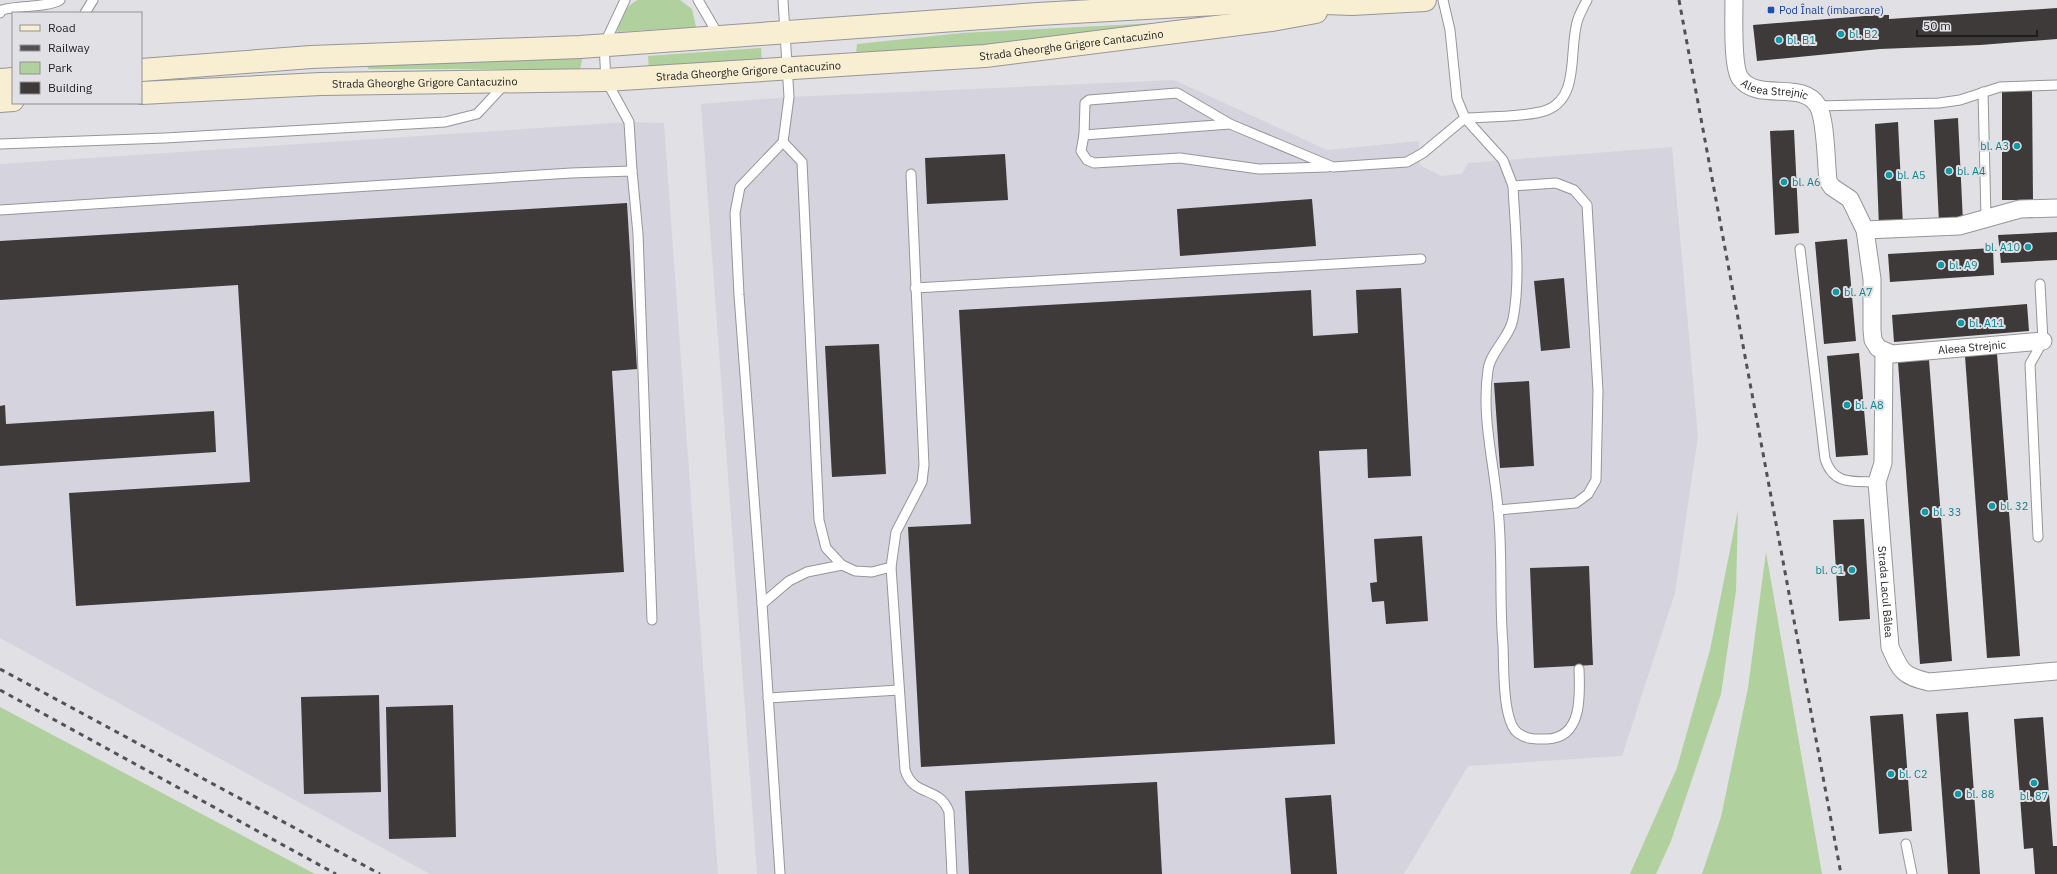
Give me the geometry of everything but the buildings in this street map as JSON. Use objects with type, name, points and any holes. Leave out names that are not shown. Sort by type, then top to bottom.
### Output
[{"type":"main road","name":"Strada Gheorghe Grigore Cantacuzino","points":[[142,70],[311,57],[604,45],[1038,14],[1270,1],[1352,4],[1425,0]]},
{"type":"main road","name":"Strada Gheorghe Grigore Cantacuzino","points":[[142,93],[321,84],[606,80],[985,56],[1272,20],[1352,4]]},
{"type":"main road","points":[[0,80],[12,80]]},
{"type":"main road","points":[[0,100],[12,100]]},
{"type":"street","name":"Aleea Strejnic","points":[[1734,0],[1735,62],[1740,78],[1752,87],[1801,93],[1813,100],[1818,106],[1824,136],[1828,181],[1832,187],[1850,199],[1865,230],[1872,279],[1873,340],[1878,348],[1884,352],[1892,354],[2043,341]]},
{"type":"street","points":[[1865,230],[1959,226],[2020,209],[2057,208]]},
{"type":"street","name":"Strada Lacul Bâlea","points":[[1884,352],[1883,463],[1877,482],[1890,647],[1898,666],[1910,677],[1929,682],[2057,671]]},
{"type":"lane","points":[[0,13],[2,10],[14,6],[45,4],[60,0]]},
{"type":"lane","points":[[87,12],[93,0]]},
{"type":"lane","points":[[624,0],[604,45],[606,80],[629,122],[638,234],[652,620]]},
{"type":"lane","points":[[698,0],[719,37]]},
{"type":"lane","points":[[780,874],[739,295],[735,213],[740,187],[783,142],[789,97],[783,0]]},
{"type":"lane","points":[[1442,0],[1450,30],[1457,99],[1464,118],[1503,160],[1513,186],[1517,265],[1513,320],[1488,369],[1486,420],[1498,510],[1502,634],[1508,714],[1514,730],[1528,739],[1553,739],[1568,732],[1576,718],[1580,698],[1578,669]]},
{"type":"lane","points":[[1332,167],[1230,124],[1177,93],[1092,98],[1087,101],[1081,151],[1087,160],[1094,163],[1180,158],[1259,169],[1332,167],[1407,162],[1423,153],[1464,118],[1532,113],[1546,110],[1558,103],[1565,94],[1569,82],[1577,19],[1587,0]]},
{"type":"lane","points":[[0,144],[165,138],[445,122],[477,114],[508,81]]},
{"type":"lane","points":[[1818,106],[1939,102],[1960,100],[2000,87],[2057,85]]},
{"type":"lane","points":[[1983,92],[1986,218]]},
{"type":"lane","points":[[1084,135],[1230,124]]},
{"type":"lane","points":[[783,142],[802,162],[819,520],[826,548],[842,565],[855,571],[872,572],[891,568]]},
{"type":"lane","points":[[0,210],[571,173],[632,172]]},
{"type":"lane","points":[[911,174],[924,465],[922,482],[896,532],[891,568],[905,770],[907,777],[915,787],[938,797],[946,804],[949,812],[952,874]]},
{"type":"lane","points":[[1498,510],[1576,503],[1588,494],[1596,480],[1598,391],[1587,205],[1574,190],[1556,183],[1513,186]]},
{"type":"lane","points":[[1800,249],[1825,459],[1828,468],[1835,477],[1845,481],[1877,482]]},
{"type":"lane","points":[[915,288],[1421,259]]},
{"type":"lane","points":[[2038,537],[2030,364],[2043,341],[2040,284]]},
{"type":"lane","points":[[762,604],[789,581],[806,572],[842,565]]},
{"type":"lane","points":[[768,698],[899,690]]},
{"type":"lane","points":[[1906,844],[1912,874]]},
{"type":"shaded area","points":[[1174,80],[1327,150],[1419,141],[1420,165],[1441,176],[1462,174],[1468,163],[1672,147],[1698,436],[1675,593],[1622,756],[1468,766],[1404,874],[757,874],[701,104],[789,97]]},
{"type":"shaded area","points":[[629,122],[664,123],[718,874],[430,874],[0,638],[0,164]]},
{"type":"green space","points":[[638,0],[680,0],[692,9],[696,27],[617,32],[626,9]]},
{"type":"green space","points":[[1176,22],[960,50],[856,54],[857,44],[962,33]]},
{"type":"green space","points":[[761,48],[762,63],[649,70],[648,56]]},
{"type":"green space","points":[[583,56],[580,69],[369,69],[366,66]]},
{"type":"green space","points":[[1738,510],[1736,591],[1721,694],[1671,841],[1656,874],[1630,874],[1677,768],[1710,650]]},
{"type":"green space","points":[[1766,552],[1822,874],[1702,874],[1721,817],[1748,688]]},
{"type":"green space","points":[[0,707],[315,874],[0,874]]},
{"type":"railway","points":[[1679,0],[1841,874]]},
{"type":"railway","points":[[0,669],[380,874]]},
{"type":"railway","points":[[0,690],[336,874]]},
{"type":"place","name":"Pod Înalt (imbarcare)","points":[[1771,10]]},
{"type":"place","name":"bl. B2","points":[[1841,34]]},
{"type":"place","name":"bl. B1","points":[[1779,40]]},
{"type":"place","name":"bl. A3","points":[[2017,146]]},
{"type":"place","name":"bl. A4","points":[[1949,171]]},
{"type":"place","name":"bl. A5","points":[[1889,175]]},
{"type":"place","name":"bl. A6","points":[[1784,182]]},
{"type":"place","name":"bl. A10","points":[[2028,247]]},
{"type":"place","name":"bl. A9","points":[[1941,265]]},
{"type":"place","name":"bl. A7","points":[[1836,292]]},
{"type":"place","name":"bl. A11","points":[[1961,323]]},
{"type":"place","name":"bl. A8","points":[[1847,405]]},
{"type":"place","name":"bl. 32","points":[[1992,506]]},
{"type":"place","name":"bl. 33","points":[[1925,512]]},
{"type":"place","name":"bl. C1","points":[[1852,570]]},
{"type":"place","name":"bl. C2","points":[[1891,774]]},
{"type":"place","name":"bl. 87","points":[[2034,783]]},
{"type":"place","name":"bl. 88","points":[[1958,794]]}]
